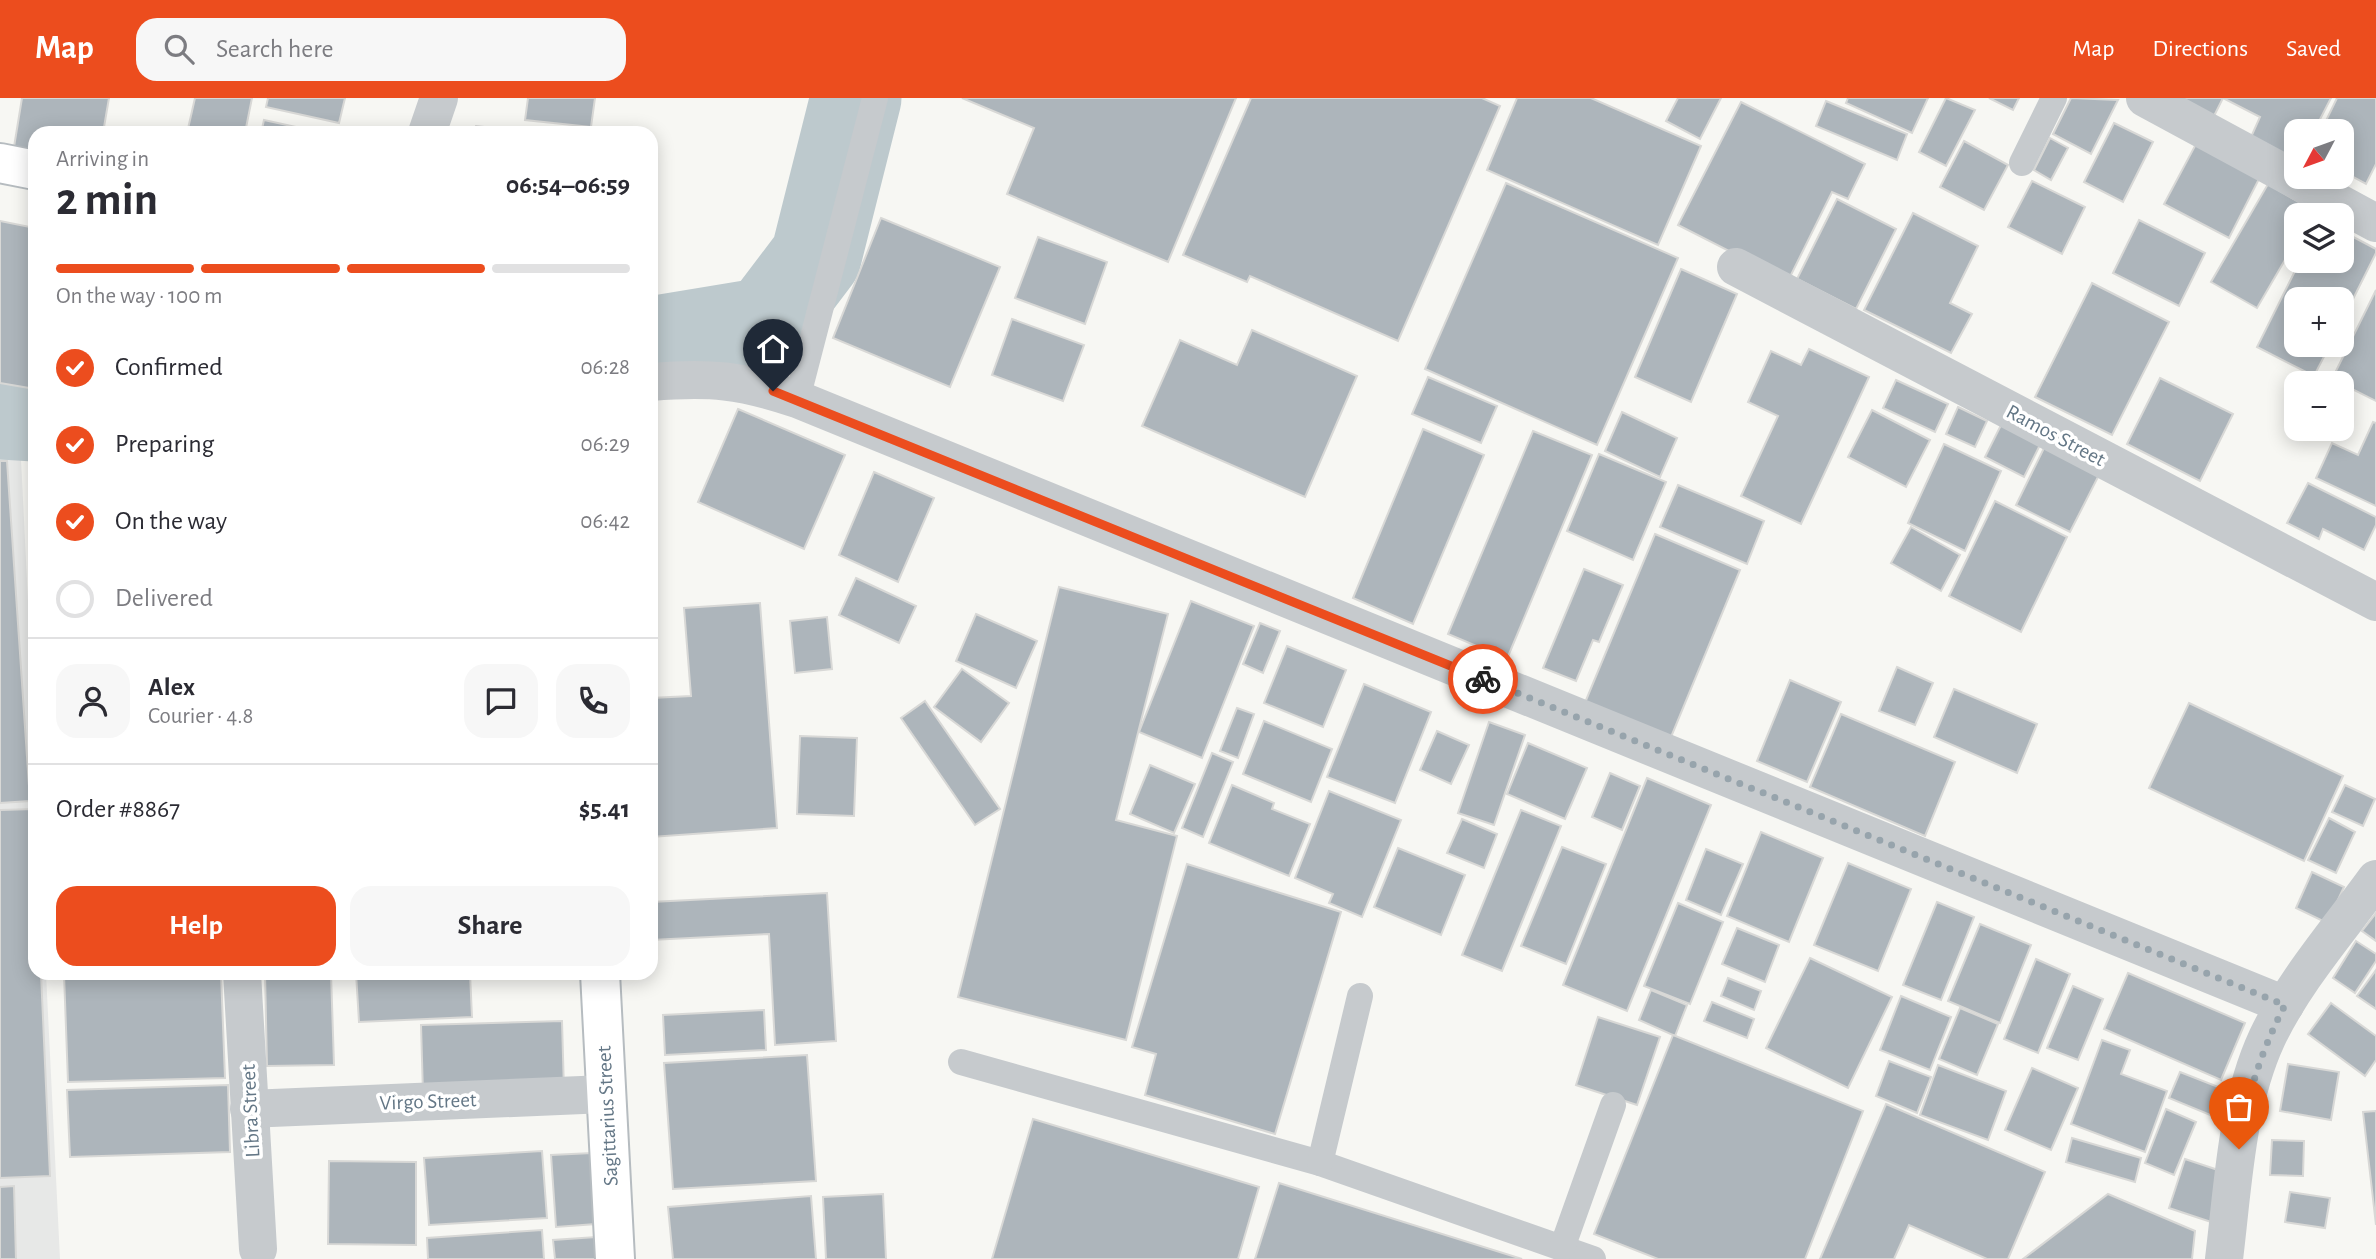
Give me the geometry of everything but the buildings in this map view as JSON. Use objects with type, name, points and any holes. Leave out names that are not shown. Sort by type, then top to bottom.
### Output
[{"type":"street","points":[[429,126],[439,98]]},
{"type":"street","points":[[2144,98],[2376,223]]},
{"type":"street","points":[[0,163],[28,169]]},
{"type":"street","name":"Ramos Street","points":[[1736,267],[2376,602]]},
{"type":"street","points":[[658,381],[693,378],[749,383],[797,399],[2285,1005]]},
{"type":"street","points":[[2224,1259],[2242,1121],[2266,1040],[2285,1005],[2376,879]]},
{"type":"street","name":"Libra Street","points":[[242,980],[258,1249]]},
{"type":"street","name":"Sagittarius Street","points":[[600,980],[615,1259]]},
{"type":"street","name":"Virgo Street","points":[[249,1109],[606,1094]]},
{"type":"lane","points":[[797,399],[875,98]]},
{"type":"lane","points":[[2022,163],[2054,98]]},
{"type":"lane","points":[[1320,1163],[1360,996]]},
{"type":"lane","points":[[961,1062],[1320,1163],[1593,1259]]},
{"type":"lane","points":[[1562,1248],[1613,1105]]},
{"type":"shaded area","points":[[0,457],[21,459],[28,601],[28,980],[46,980],[60,1259],[0,1259]]},
{"type":"waterway","points":[[658,341],[766,323],[816,257],[856,98]]},
{"type":"waterway","points":[[0,414],[28,416]]},
{"type":"way so far","points":[[1483,679],[2285,1005],[2266,1040],[2253,1080],[2242,1121],[2239,1149]]},
{"type":"route","points":[[773,391],[1483,679]]}]
